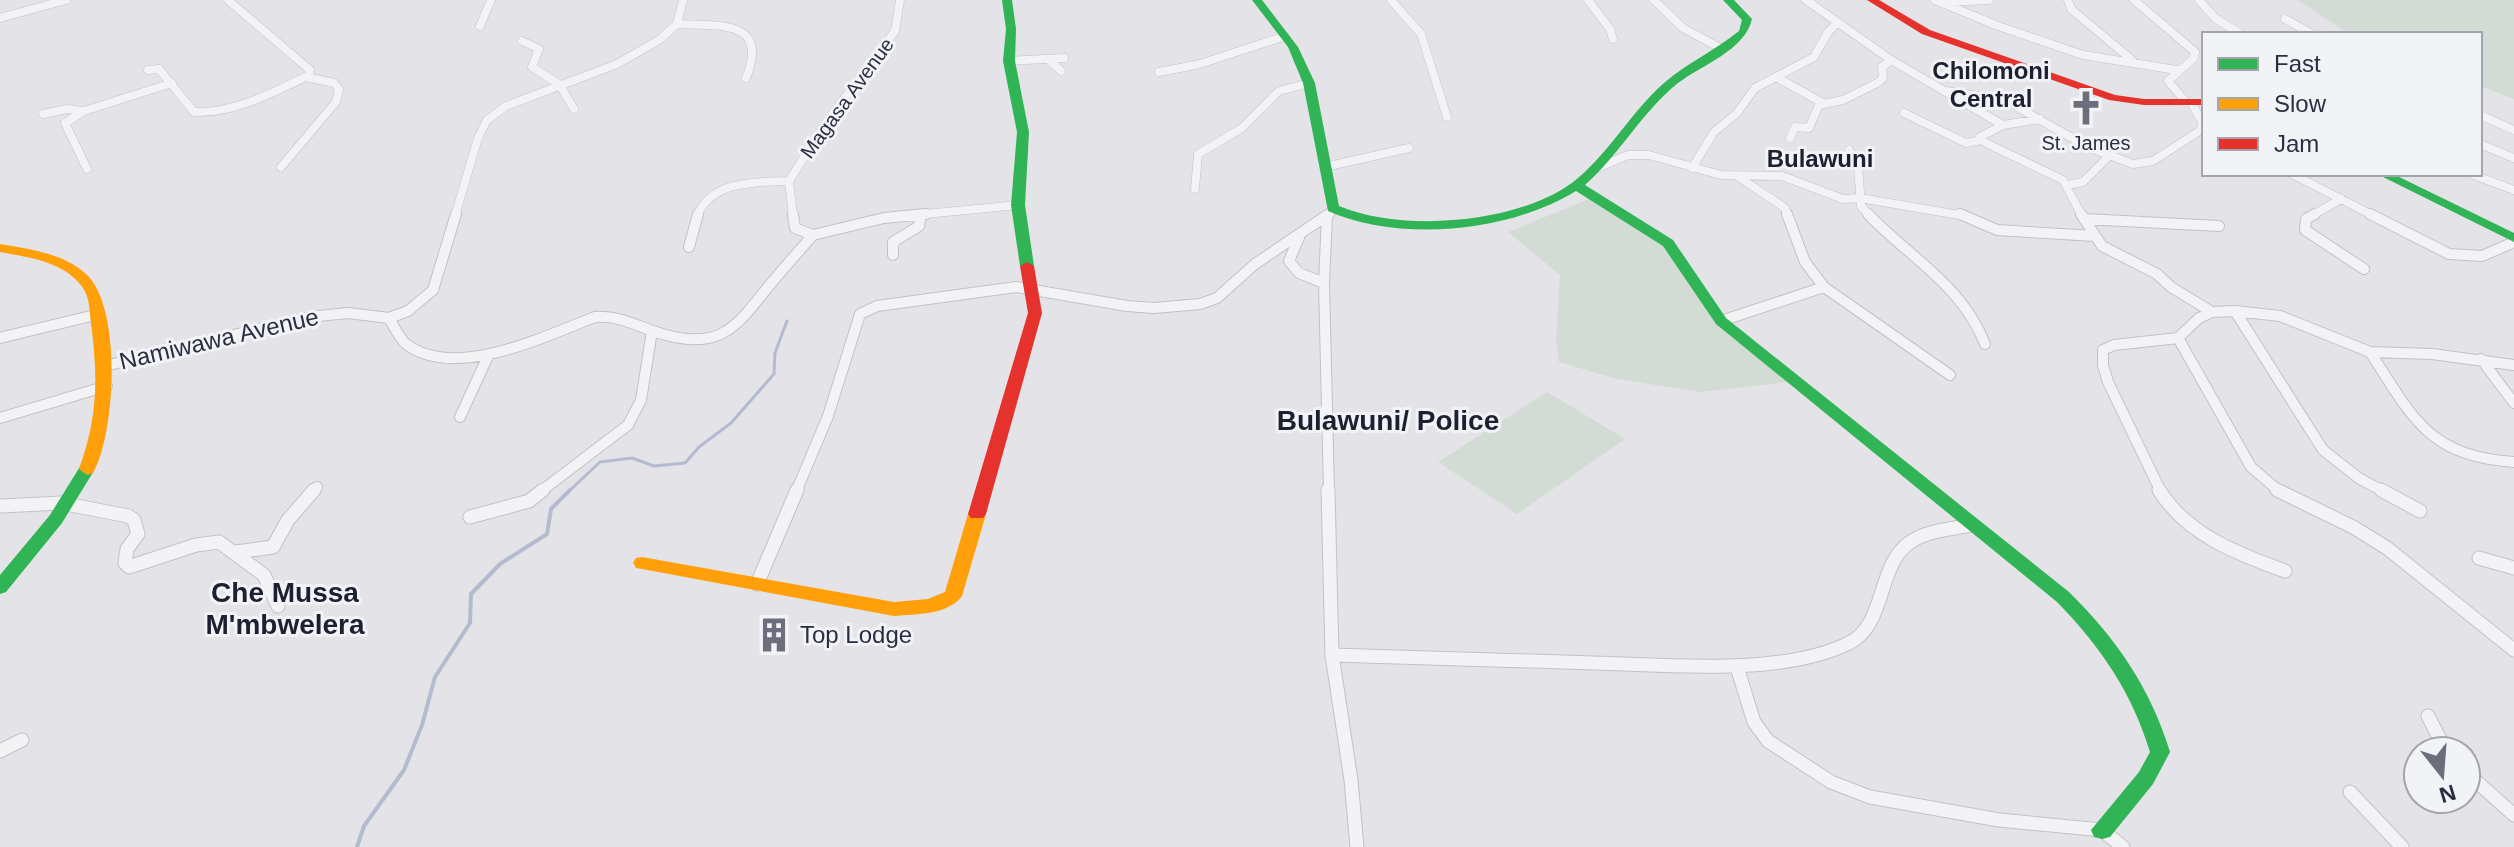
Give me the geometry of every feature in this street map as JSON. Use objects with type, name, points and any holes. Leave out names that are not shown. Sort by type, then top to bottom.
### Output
[{"type":"street","points":[[0,18],[66,0]]},
{"type":"street","points":[[228,0],[310,70],[306,77]]},
{"type":"street","points":[[480,26],[491,0]]},
{"type":"street","points":[[683,0],[677,24],[659,40],[617,64],[506,106],[487,120],[478,138],[433,290],[408,311],[389,318],[401,341],[417,349],[457,359],[488,356],[595,317],[624,317],[652,331],[690,340],[729,333],[739,326],[813,235],[884,218],[1018,205]]},
{"type":"street","name":"Magasa Avenue","points":[[813,235],[795,228],[789,181],[827,121],[895,31],[900,0]]},
{"type":"street","points":[[642,563],[894,609],[931,606],[953,596],[1034,319],[1034,292],[1024,253],[1018,205],[1023,132],[1009,61],[1011,29],[1007,0]]},
{"type":"street","points":[[1257,0],[1285,36],[1309,83],[1325,167],[1330,212],[1324,283],[1332,655],[1351,780],[1357,847]]},
{"type":"street","points":[[1391,0],[1423,40],[1447,117]]},
{"type":"street","points":[[1588,0],[1610,29],[1613,39]]},
{"type":"street","points":[[1654,0],[1683,28],[1722,49]]},
{"type":"street","points":[[1330,212],[1377,221],[1430,223],[1481,220],[1535,208],[1577,186],[1661,93],[1738,38],[1748,24],[1746,17],[1728,0]]},
{"type":"street","points":[[1806,0],[1891,60],[2003,125]]},
{"type":"street","points":[[1872,0],[1926,32],[2113,98],[2134,102],[2194,102]]},
{"type":"street","points":[[1938,1],[1989,0]]},
{"type":"street","points":[[2068,0],[2071,9],[2132,61]]},
{"type":"street","points":[[1946,91],[2005,100],[2108,157],[2133,164],[2147,164],[2202,131],[2202,122],[2194,102],[2168,81],[2194,58],[2195,52],[2134,0]]},
{"type":"street","points":[[2199,0],[2215,18],[2238,32]]},
{"type":"street","points":[[1938,1],[1989,23],[2083,55],[2177,70]]},
{"type":"street","points":[[2285,19],[2308,32]]},
{"type":"street","points":[[1692,168],[1714,132],[1737,113],[1755,88],[1814,57],[1828,32],[1837,23]]},
{"type":"street","points":[[677,24],[728,28],[748,35],[755,44],[757,55],[746,78]]},
{"type":"street","points":[[1159,72],[1200,64],[1285,36]]},
{"type":"street","points":[[522,41],[539,49],[532,67],[559,84],[574,109]]},
{"type":"street","points":[[1009,61],[1064,58]]},
{"type":"street","points":[[1049,60],[1061,71]]},
{"type":"street","points":[[1790,138],[1795,127],[1809,128],[1823,103],[1843,100],[1879,82],[1883,78],[1882,67],[1891,60]]},
{"type":"street","points":[[148,70],[159,69],[194,112],[206,114],[306,77],[334,83],[339,89],[336,102],[281,167]]},
{"type":"street","points":[[1776,77],[1823,103]]},
{"type":"street","points":[[87,169],[65,123],[84,111],[172,83]]},
{"type":"street","points":[[1195,189],[1196,158],[1202,151],[1242,128],[1279,91],[1309,83]]},
{"type":"street","points":[[43,114],[67,109],[84,111]]},
{"type":"street","points":[[1904,113],[1966,143],[1982,140],[2052,174],[2068,185],[2070,197],[2108,251],[2157,274],[2171,287],[2212,312]]},
{"type":"street","points":[[2482,116],[2514,130]]},
{"type":"street","points":[[1982,140],[1982,135],[2003,125],[2040,119]]},
{"type":"street","points":[[2482,145],[2514,158]]},
{"type":"street","points":[[1325,167],[1409,148]]},
{"type":"street","points":[[1849,150],[1858,166],[1859,203],[1909,254],[1965,301],[1977,319],[1985,344]]},
{"type":"street","points":[[1595,169],[1641,154],[1736,176],[1777,175],[1840,198],[1956,212],[1997,230],[2095,236]]},
{"type":"street","points":[[2068,185],[2087,179],[2108,157]]},
{"type":"street","points":[[1736,176],[1786,210],[1805,262],[1824,287],[1950,375]]},
{"type":"street","points":[[2296,176],[2449,254],[2482,256],[2514,240]]},
{"type":"street","points":[[2387,176],[2514,240]]},
{"type":"street","points":[[2476,176],[2514,190]]},
{"type":"street","points":[[689,247],[692,220],[720,189],[740,183],[789,181]]},
{"type":"street","points":[[1577,186],[1668,243],[1721,321],[2063,597],[2097,630],[2119,662],[2154,730],[2160,752],[2156,763],[2102,830]]},
{"type":"street","points":[[2341,199],[2306,219],[2305,230],[2364,269]]},
{"type":"street","points":[[757,584],[828,416],[860,314],[877,306],[1009,287],[1139,307],[1200,304],[1217,298],[1255,264],[1330,212]]},
{"type":"street","points":[[893,255],[893,242],[919,226],[921,215]]},
{"type":"street","points":[[2084,219],[2219,226]]},
{"type":"street","points":[[1301,234],[1289,261],[1291,267],[1301,276],[1324,283]]},
{"type":"street","points":[[0,248],[44,257],[80,277],[95,294],[95,315],[107,386],[99,445],[67,504],[0,587]]},
{"type":"street","points":[[1721,321],[1824,287]]},
{"type":"street","points":[[2235,311],[2323,450],[2360,479],[2420,511]]},
{"type":"street","points":[[2285,571],[2224,545],[2171,506],[2158,487],[2119,404],[2102,360],[2103,350],[2114,345],[2178,338],[2193,322],[2212,312],[2235,311],[2280,316],[2370,352],[2481,359],[2514,365]]},
{"type":"street","name":"Namiwawa Avenue","points":[[105,366],[309,317],[348,313],[389,318]]},
{"type":"street","points":[[0,338],[95,315]]},
{"type":"street","points":[[470,517],[529,501],[628,425],[641,400],[652,331]]},
{"type":"street","points":[[2178,338],[2251,467],[2262,480],[2367,535],[2448,595],[2514,650]]},
{"type":"street","points":[[2370,352],[2433,439],[2449,450],[2474,459],[2514,462]]},
{"type":"street","points":[[460,417],[488,356]]},
{"type":"street","points":[[2481,359],[2514,403]]},
{"type":"street","points":[[0,418],[107,386]]},
{"type":"street","points":[[236,552],[273,547],[288,520],[317,487]]},
{"type":"street","points":[[0,506],[46,502],[67,504],[134,520],[138,534],[127,549],[127,566],[147,563],[207,542],[219,542],[264,575],[278,606]]},
{"type":"street","points":[[1332,655],[1737,667],[1851,643],[1869,624],[1904,547],[1919,538],[1973,525]]},
{"type":"street","points":[[2479,558],[2514,568]]},
{"type":"street","points":[[1737,667],[1754,722],[1768,741],[1831,782],[1870,797],[1911,805],[1999,820],[2102,830],[2123,847]]},
{"type":"street","points":[[2428,716],[2438,735]]},
{"type":"street","points":[[0,751],[22,740]]},
{"type":"street","points":[[2482,786],[2514,815]]},
{"type":"street","points":[[2350,792],[2402,847]]},
{"type":"shaded area","points":[[2298,0],[2514,0],[2514,99],[2482,87],[2482,32],[2346,32]]},
{"type":"shaded area","points":[[1592,198],[1669,246],[1711,313],[1789,382],[1701,392],[1617,379],[1559,362],[1556,340],[1560,275],[1508,232]]},
{"type":"shaded area","points":[[1547,392],[1625,439],[1517,514],[1438,462]]},
{"type":"waterway","points":[[568,492],[600,462],[632,458],[654,466],[685,463],[699,447],[731,423],[774,374],[775,353],[787,321]]},
{"type":"waterway","points":[[357,847],[364,826],[404,770],[422,725],[435,677],[470,623],[471,594],[500,564],[547,534],[551,509],[568,492]]},
{"type":"traffic: fast","points":[[1007,0],[1011,29],[1009,61],[1023,132],[1018,205],[1027,266]]},
{"type":"traffic: fast","points":[[1257,0],[1293,47],[1309,83],[1333,208],[1357,218],[1387,224],[1421,225],[1458,223],[1528,209],[1579,184],[1603,161],[1657,96],[1744,32],[1747,19],[1728,0]]},
{"type":"traffic: fast","points":[[2387,176],[2514,238]]},
{"type":"traffic: fast","points":[[1577,186],[1668,243],[1721,321],[2063,597],[2095,630],[2145,708],[2160,752],[2146,778],[2102,830]]},
{"type":"traffic: fast","points":[[0,587],[56,519],[87,469]]},
{"type":"traffic: slow","points":[[0,248],[55,261],[79,274],[95,295],[104,402],[96,445],[87,469]]},
{"type":"traffic: slow","points":[[642,563],[894,609],[931,606],[953,596],[977,514]]},
{"type":"traffic: jam","points":[[1872,0],[1926,32],[2113,98],[2144,102],[2202,102]]},
{"type":"traffic: jam","points":[[977,514],[1035,313],[1027,266]]},
{"type":"place","name":"St. James","points":[[2086,108]]},
{"type":"place","name":"Top Lodge","points":[[774,635]]},
{"type":"district","name":"Chilomoni Central","points":[[1991,85]]},
{"type":"district","name":"Bulawuni","points":[[1820,159]]},
{"type":"district","name":"Bulawuni/ Police","points":[[1388,420]]},
{"type":"district","name":"Che Mussa M'mbwelera","points":[[285,608]]}]
